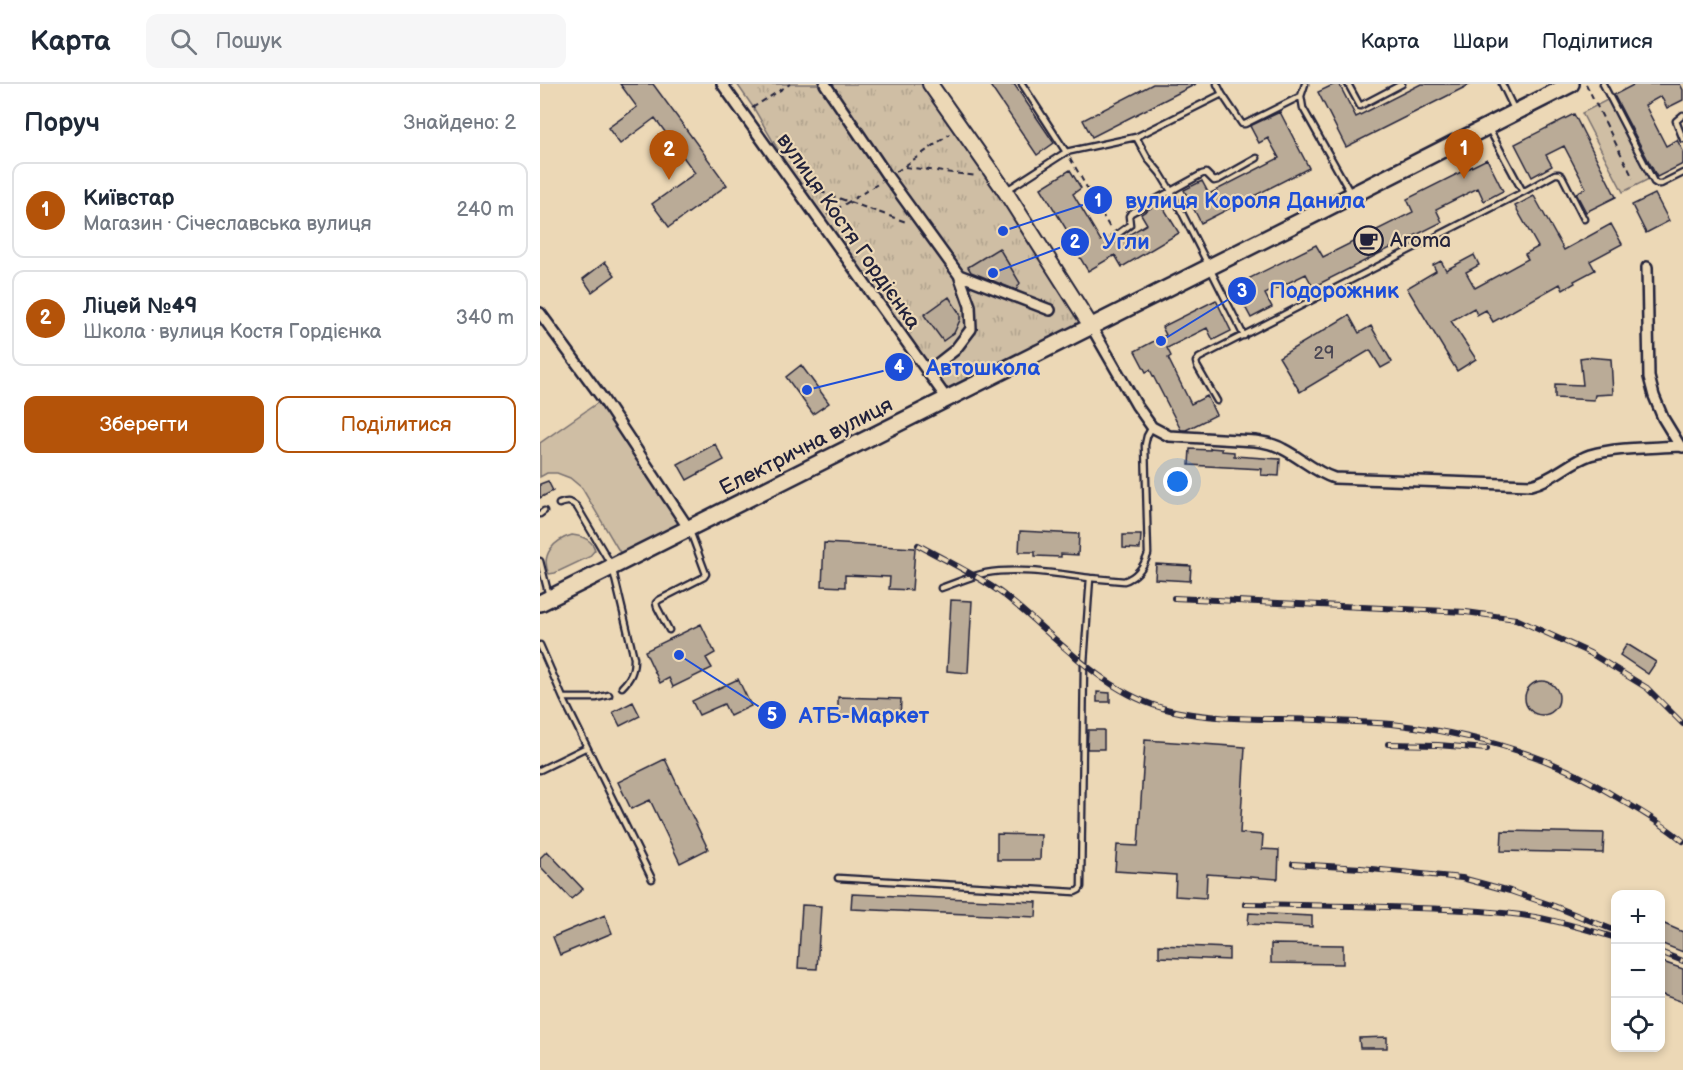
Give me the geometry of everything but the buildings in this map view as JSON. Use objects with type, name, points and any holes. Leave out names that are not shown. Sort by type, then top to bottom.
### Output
[{"type":"main road","points":[[930,84],[1005,191],[1091,326]]},
{"type":"main road","name":"Електрична вулиця","points":[[545,601],[1571,84]]},
{"type":"street","name":"вулиця Костя Гордієнка","points":[[722,84],[947,399]]},
{"type":"street","points":[[825,84],[959,275],[970,306],[971,329],[955,350],[927,372]]},
{"type":"street","points":[[1647,267],[1649,377],[1663,418],[1682,445]]},
{"type":"street","points":[[959,275],[1050,310]]},
{"type":"street","points":[[540,313],[603,399],[689,529]]},
{"type":"street","points":[[1091,326],[1137,406],[1152,427],[1169,436],[1268,443],[1283,448],[1326,476],[1334,478],[1531,485],[1547,480],[1560,470],[1588,456],[1607,451],[1682,445]]},
{"type":"lane","points":[[1022,84],[1066,152]]},
{"type":"lane","points":[[1216,84],[1242,124],[1301,96]]},
{"type":"lane","points":[[1348,84],[1360,106],[1402,84]]},
{"type":"lane","points":[[1502,84],[1515,112]]},
{"type":"lane","points":[[1603,84],[1654,182],[1661,184],[1683,173]]},
{"type":"lane","points":[[1305,85],[1301,96],[1303,108],[1352,195]]},
{"type":"lane","points":[[1005,191],[1066,152],[1136,137],[1222,94]]},
{"type":"lane","points":[[1683,115],[1676,121],[1683,139]]},
{"type":"lane","points":[[1488,126],[1523,192]]},
{"type":"lane","points":[[1136,137],[1148,159],[1171,191],[1244,336]]},
{"type":"lane","points":[[1115,236],[1130,225],[1131,213],[1171,191],[1206,173],[1214,181],[1218,180],[1257,158]]},
{"type":"lane","points":[[1216,401],[1197,366],[1196,362],[1199,358],[1555,174],[1562,176],[1584,219]]},
{"type":"lane","points":[[941,588],[987,573],[1008,571],[1124,581],[1129,579],[1141,569],[1148,554],[1145,445],[1152,427]]},
{"type":"lane","points":[[559,504],[567,501],[577,507],[612,566],[634,658],[634,670],[622,687]]},
{"type":"lane","points":[[669,630],[656,603],[706,574],[689,529]]},
{"type":"lane","points":[[540,561],[545,601]]},
{"type":"lane","points":[[838,879],[1076,892],[1079,890],[1081,887],[1084,663],[1090,578]]},
{"type":"lane","points":[[540,645],[563,698],[652,879]]},
{"type":"lane","points":[[563,698],[597,698],[609,695]]},
{"type":"lane","points":[[540,770],[587,747]]},
{"type":"path","points":[[744,114],[790,84]]},
{"type":"path","points":[[1586,84],[1633,178]]},
{"type":"path","points":[[1066,152],[1115,236]]},
{"type":"path","points":[[903,167],[977,176]]},
{"type":"path","points":[[793,182],[926,229]]},
{"type":"green space","points":[[737,84],[930,84],[1091,326],[947,399],[819,220],[753,107]]},
{"type":"green space","points":[[1609,99],[1649,179],[1623,192],[1582,113]]},
{"type":"green space","points":[[603,399],[689,529],[625,561],[582,488],[570,478],[557,473],[547,473],[540,477],[540,443]]},
{"type":"green space","points":[[572,535],[586,539],[592,543],[595,550],[589,557],[549,574],[546,561],[550,549],[565,537]]},
{"type":"railway","points":[[918,545],[994,588],[1081,662],[1123,691],[1146,702],[1188,714],[1392,724],[1481,740],[1525,753],[1574,773],[1646,815],[1683,841]]},
{"type":"railway","points":[[1174,598],[1466,612],[1516,619],[1590,653],[1647,688],[1683,724]]},
{"type":"railway","points":[[1388,744],[1487,749]]},
{"type":"railway","points":[[1293,864],[1462,878],[1554,906],[1611,929]]},
{"type":"railway","points":[[1245,904],[1431,908],[1490,912],[1545,919],[1611,936]]},
{"type":"railway","points":[[1665,954],[1683,961]]},
{"type":"place","name":"Київстар","points":[[1464,179]]},
{"type":"place","name":"Ліцей №49","points":[[669,180]]},
{"type":"place","name":"вулиця Короля Данила","points":[[1003,231]]},
{"type":"place","name":"Aroma","points":[[1369,240]]},
{"type":"place","name":"Угли","points":[[993,273]]},
{"type":"place","name":"Подорожник","points":[[1161,341]]},
{"type":"place","name":"Автошкола","points":[[807,390]]},
{"type":"place","name":"АТБ-Маркет","points":[[679,655]]}]
